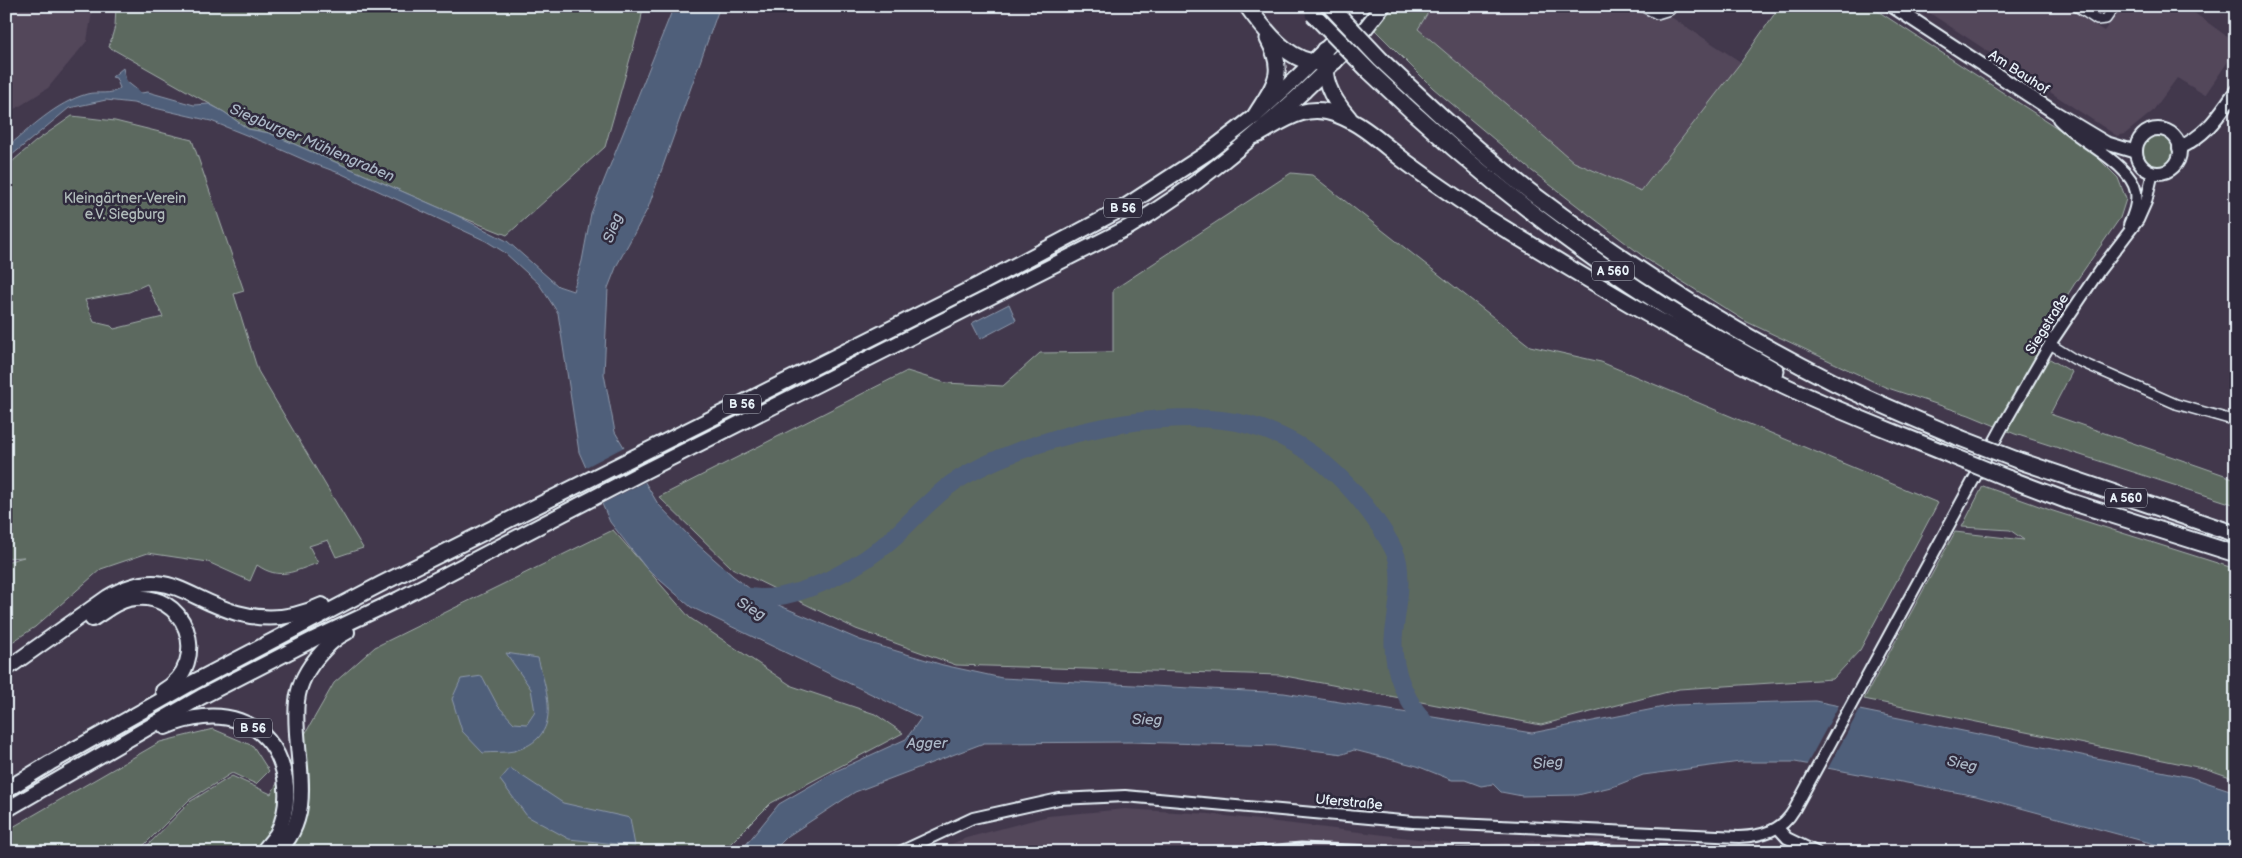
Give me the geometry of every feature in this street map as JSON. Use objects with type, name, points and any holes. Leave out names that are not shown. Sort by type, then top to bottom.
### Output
[{"type":"highway","points":[[1247,6],[1262,26],[1276,53],[1278,65],[1277,78],[1255,116]]},
{"type":"highway","name":"A 560","points":[[1330,6],[1381,60],[1468,139],[1529,190],[1649,276],[1791,360],[1837,384],[1960,438],[2017,460],[2236,534]]},
{"type":"highway","name":"A 560","points":[[1310,10],[1370,72],[1456,151],[1517,202],[1596,259],[1687,320],[1784,376],[1885,428],[2007,478],[2086,507],[2236,554]]},
{"type":"highway","points":[[1262,26],[1294,56],[1324,62],[1332,97],[1353,122]]},
{"type":"highway","points":[[1257,135],[1290,117],[1312,109],[1339,115],[1353,122],[1468,205],[1635,307],[1773,380],[1885,428]]},
{"type":"main road","name":"B 56","points":[[6,810],[201,697],[314,639],[399,599],[567,510],[1129,227],[1180,194],[1257,135],[1304,91],[1342,32],[1362,6]]},
{"type":"main road","name":"B 56","points":[[6,790],[190,684],[381,584],[560,496],[1118,211],[1207,154],[1255,116],[1295,79],[1353,44],[1383,6]]},
{"type":"main road","name":"Am Bauhof","points":[[1892,6],[2051,110],[2106,142],[2136,152]]},
{"type":"main road","points":[[2179,148],[2199,137],[2213,124],[2235,95]]},
{"type":"main road","points":[[2156,130],[2168,132],[2177,141],[2179,148],[2177,161],[2167,171],[2153,172],[2141,165],[2136,152],[2136,146],[2144,134],[2156,130]]},
{"type":"main road","points":[[6,670],[108,596],[125,587],[144,582],[164,583],[181,588],[236,612],[281,618],[307,612],[354,590],[381,584]]},
{"type":"main road","points":[[6,677],[117,603],[130,599],[145,598],[161,602],[174,610],[184,622],[189,636],[190,650],[186,665],[179,678],[170,687],[138,705],[121,723]]},
{"type":"main road","points":[[276,852],[295,826],[300,804],[301,780],[297,741],[297,700],[309,667],[334,638],[377,616],[399,599]]},
{"type":"main road","name":"B 56","points":[[120,744],[185,718],[212,715],[233,718],[257,730],[272,746],[282,763],[287,793],[284,816],[276,834],[262,852]]},
{"type":"street","points":[[1641,6],[1657,14],[1670,10],[1673,6]]},
{"type":"street","points":[[2076,6],[2097,20],[2106,19],[2115,6]]},
{"type":"street","points":[[2051,110],[2060,122],[2109,158],[2133,183],[2136,200],[2125,236]]},
{"type":"street","name":"Siegstraße","points":[[1794,810],[1966,493],[2050,344],[2138,220],[2146,202],[2153,172]]},
{"type":"street","points":[[2050,344],[2074,359],[2176,404],[2236,421]]},
{"type":"street","name":"Uferstraße","points":[[900,852],[973,818],[1060,799],[1125,796],[1413,822],[1739,837],[1760,836],[1778,828],[1785,823],[1794,810]]},
{"type":"street","points":[[1778,828],[1787,838],[1816,852]]},
{"type":"shaded area","points":[[6,6],[93,7],[87,41],[48,88],[6,115]]},
{"type":"shaded area","points":[[1432,6],[1654,6],[1741,62],[1641,191],[1574,162],[1418,29]]},
{"type":"shaded area","points":[[1919,6],[2064,6],[2104,31],[2122,6],[2185,6],[2236,43],[2236,50],[2205,95],[2177,78],[2152,112],[2125,134],[2117,136]]},
{"type":"shaded area","points":[[1125,809],[1209,814],[1468,845],[1570,839],[1688,843],[1739,852],[932,852],[966,838],[1048,816]]},
{"type":"green space","points":[[116,6],[643,6],[641,20],[605,147],[507,235],[456,215],[269,133],[248,129],[224,112],[109,47],[115,26]]},
{"type":"green space","points":[[1391,6],[1432,6],[1418,29],[1574,162],[1641,191],[1741,62],[1780,6],[1870,6],[2088,148],[2118,178],[2126,199],[2120,218],[2077,280],[2033,349],[2072,372],[2050,414],[2236,479],[2236,505],[2015,434],[1969,415],[1885,387],[1747,322],[1648,260],[1532,171],[1433,88],[1373,28]]},
{"type":"green space","name":"Kleingärtner-Verein e.V. Siegburg","points":[[72,116],[115,121],[192,140],[244,291],[234,294],[258,371],[363,548],[336,557],[328,540],[309,546],[318,563],[280,574],[265,570],[257,565],[250,581],[208,562],[148,553],[101,569],[35,627],[6,646],[6,562],[24,557],[6,558],[6,167],[36,141]],"holes":[[[147,284],[163,317],[114,329],[111,326],[94,322],[85,300],[129,292]]]},
{"type":"green space","points":[[2157,135],[2168,140],[2173,151],[2168,162],[2157,167],[2146,162],[2141,151],[2146,140]]},
{"type":"green space","points":[[1291,173],[1312,175],[1530,346],[1601,362],[1938,503],[1860,650],[1833,679],[1679,689],[1541,725],[1280,675],[956,665],[856,629],[732,568],[659,497],[907,371],[946,383],[1003,386],[1040,353],[1113,352],[1113,290]]},
{"type":"green space","points":[[1983,486],[2053,511],[2236,569],[2236,779],[2207,769],[1864,699],[1955,532],[2024,540],[2010,530],[1962,527]]},
{"type":"green space","points":[[613,530],[690,618],[792,686],[875,714],[903,733],[771,803],[722,852],[141,852],[191,801],[232,776],[271,794],[334,683],[375,647]]},
{"type":"green space","points":[[213,729],[253,746],[269,771],[256,784],[232,773],[189,800],[137,852],[12,852],[6,845],[6,831],[160,742]]},
{"type":"water","points":[[674,6],[720,6],[648,208],[617,265],[608,288],[604,374],[615,432],[658,504],[695,542],[733,576],[762,598],[860,640],[943,665],[1002,678],[1284,693],[1532,733],[1674,705],[1815,701],[2190,777],[2236,792],[2236,852],[2184,852],[1976,796],[1795,762],[1740,762],[1643,775],[1615,786],[1578,795],[1522,796],[1501,792],[1493,784],[1481,786],[1465,780],[1452,780],[1417,766],[1354,750],[1343,754],[1280,746],[1132,742],[984,743],[855,792],[788,836],[772,852],[740,852],[779,804],[836,771],[906,739],[921,718],[691,607],[646,568],[610,522],[579,452],[558,313],[539,284],[504,252],[486,241],[342,174],[211,121],[133,103],[106,100],[69,108],[6,160],[6,148],[34,124],[64,103],[87,94],[109,93],[120,88],[116,78],[112,77],[123,68],[126,81],[141,93],[148,92],[194,105],[209,104],[248,129],[269,133],[456,215],[507,241],[558,286],[573,291],[582,261],[591,213]]},
{"type":"water","points":[[1009,304],[1016,320],[980,339],[972,323]]},
{"type":"water","points":[[506,653],[538,658],[548,700],[546,725],[540,736],[530,744],[514,751],[483,753],[462,731],[452,699],[461,679],[482,676],[498,706],[514,723],[527,724],[535,712],[531,689]]},
{"type":"water","points":[[510,768],[563,803],[630,818],[635,846],[569,839],[527,816],[500,780]]},
{"type":"pier","points":[[626,446],[647,481],[600,505],[584,468]]},
{"type":"pier","points":[[1840,703],[1861,707],[1827,770],[1806,766]]},
{"type":"waterway","name":"Sieg","points":[[738,596],[762,598],[779,596],[815,586],[832,578],[850,569],[881,548],[938,494],[954,482],[984,466],[1019,451],[1057,438],[1097,428],[1178,418],[1216,419],[1249,425],[1270,432],[1308,451],[1355,493],[1381,528],[1397,558],[1399,571],[1399,598],[1394,633],[1395,661],[1398,674],[1416,711],[1433,732]]},
{"type":"railway","points":[[1190,852],[1301,843],[1426,848]]},
{"type":"railway","points":[[1439,849],[1597,845],[1682,847],[1713,852]]},
{"type":"water label","name":"Siegburger Mühlengraben","points":[[312,143]]},
{"type":"water label","name":"Agger","points":[[927,743]]}]
